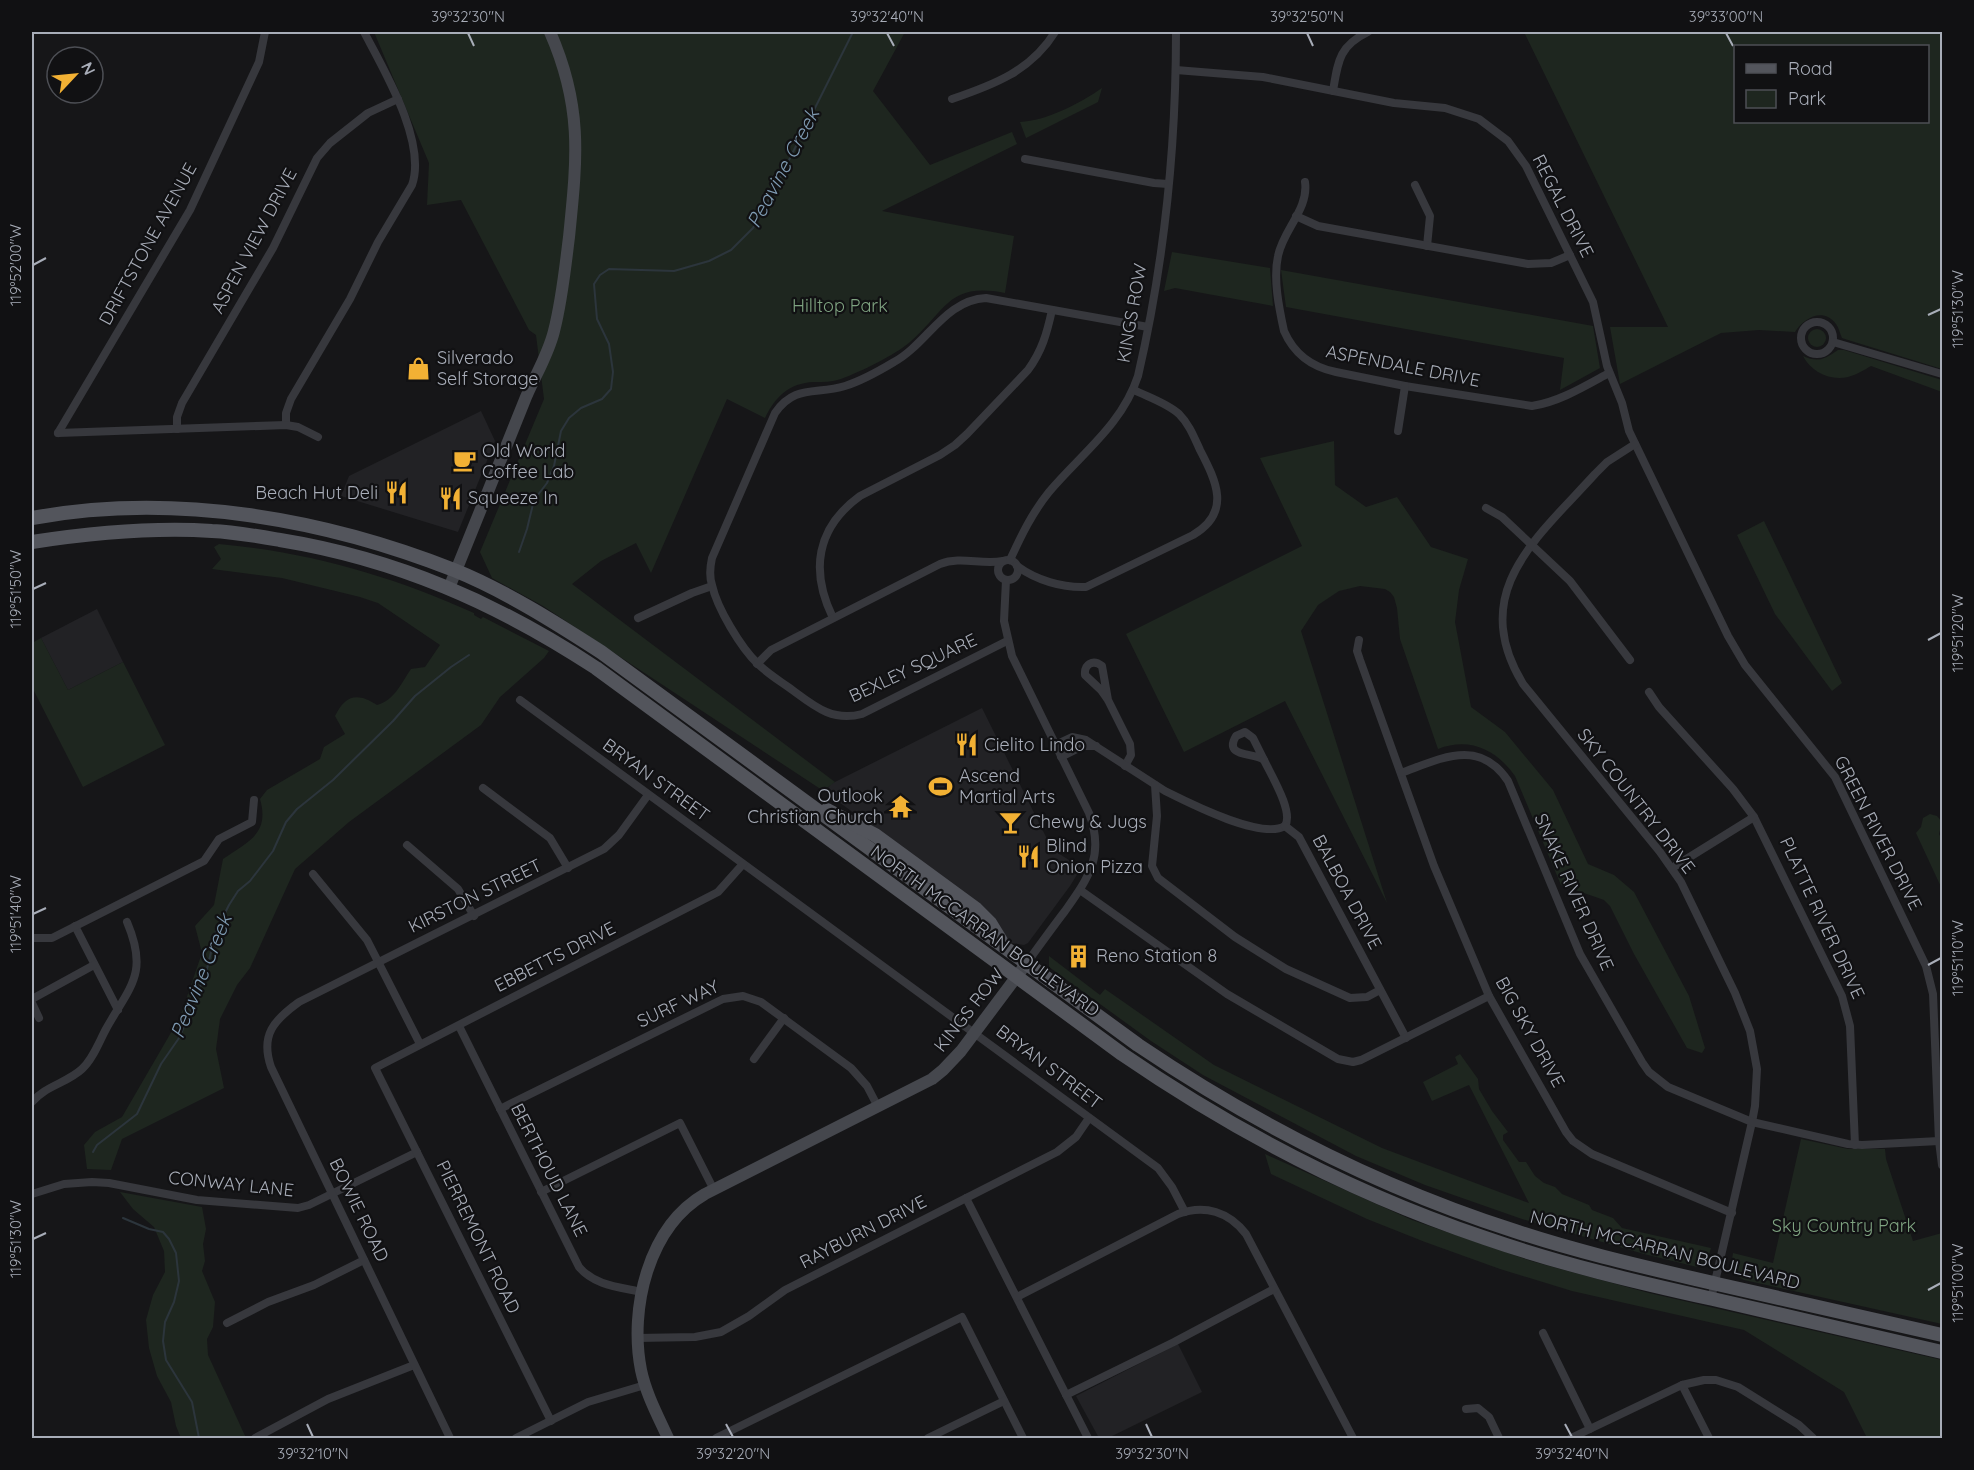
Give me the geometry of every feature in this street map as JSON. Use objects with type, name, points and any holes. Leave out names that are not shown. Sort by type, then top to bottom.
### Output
[{"type":"main road","points":[[448,588],[526,397],[546,355],[554,332],[563,290],[576,170],[576,146],[572,100],[566,74],[550,32]]},
{"type":"main road","points":[[32,518],[104,509],[148,508],[233,513],[336,532],[456,570]]},
{"type":"main road","name":"NORTH MCCARRAN BOULEVARD","points":[[32,542],[136,531],[212,531],[338,551],[418,576],[448,588],[516,619],[596,669],[1114,1048],[1193,1100],[1285,1152],[1355,1186],[1450,1226],[1520,1250],[1604,1274],[1942,1352]]},
{"type":"main road","name":"NORTH MCCARRAN BOULEVARD","points":[[456,570],[543,616],[601,652],[788,790],[875,835],[983,915],[1005,948],[1026,964],[1194,1082],[1281,1132],[1361,1171],[1471,1216],[1552,1243],[1942,1335]]},
{"type":"main road","name":"KINGS ROW","points":[[668,1438],[645,1385],[637,1338],[637,1323],[642,1292],[655,1254],[674,1222],[697,1199],[921,1085],[943,1070],[957,1056],[1026,964]]},
{"type":"main road","points":[[1355,1186],[1361,1171]]},
{"type":"street","name":"DRIFTSTONE AVENUE","points":[[177,429],[58,433],[190,210],[259,62],[265,32]]},
{"type":"street","points":[[286,425],[286,413],[291,399],[350,299],[378,242],[415,176],[416,157],[398,99],[364,32]]},
{"type":"street","points":[[952,99],[1014,74],[1041,51],[1055,32]]},
{"type":"street","name":"KINGS ROW","points":[[1006,579],[997,570],[1010,562],[1038,507],[1118,417],[1134,390],[1161,253],[1176,70],[1176,32]]},
{"type":"street","points":[[1332,91],[1343,50],[1355,38],[1368,32]]},
{"type":"street","name":"REGAL DRIVE","points":[[1176,70],[1263,77],[1394,103],[1459,111],[1492,127],[1508,141],[1526,166],[1593,302],[1609,373],[1622,403],[1635,444]]},
{"type":"street","name":"ASPEN VIEW DRIVE","points":[[177,429],[177,417],[182,403],[273,249],[317,158],[351,125],[379,107],[398,99]]},
{"type":"street","points":[[1025,159],[1168,184]]},
{"type":"street","name":"ASPENDALE DRIVE","points":[[1305,182],[1305,197],[1282,244],[1276,266],[1282,320],[1288,340],[1304,359],[1325,370],[1405,386],[1532,406],[1557,399],[1609,373]]},
{"type":"street","points":[[1415,185],[1430,216],[1427,246]]},
{"type":"street","points":[[1296,216],[1318,226],[1528,264],[1551,263],[1570,255]]},
{"type":"street","points":[[638,618],[712,586],[710,576],[712,558],[775,413],[788,398],[807,391],[836,389],[848,385],[893,363],[917,346],[950,311],[966,301],[986,298],[1148,327]]},
{"type":"street","points":[[834,618],[824,598],[819,575],[822,548],[832,524],[849,504],[860,496],[940,455],[967,434],[1037,358],[1047,334],[1052,309]]},
{"type":"street","points":[[1833,342],[1942,374]]},
{"type":"street","points":[[1398,431],[1405,386]]},
{"type":"street","points":[[757,664],[771,650],[947,562],[966,560],[982,564],[1006,579],[1035,578],[1078,587],[1091,585],[1193,535],[1212,517],[1217,500],[1215,481],[1190,429],[1177,412],[1134,390]]},
{"type":"street","points":[[177,429],[286,425],[298,427],[318,437]]},
{"type":"street","name":"SKY COUNTRY DRIVE","points":[[1635,444],[1607,462],[1594,474],[1531,545],[1513,572],[1504,602],[1503,631],[1510,659],[1523,684],[1681,882],[1735,993],[1750,1031],[1757,1070],[1755,1106],[1711,1299]]},
{"type":"street","name":"GREEN RIVER DRIVE","points":[[1635,444],[1735,650],[1835,777],[1922,956],[1931,980],[1933,994],[1942,1165]]},
{"type":"street","points":[[1486,508],[1502,517],[1570,581],[1630,660]]},
{"type":"street","points":[[982,564],[1010,562],[1035,578]]},
{"type":"street","name":"KINGS ROW","points":[[1006,579],[1017,573],[1010,562]]},
{"type":"street","name":"KINGS ROW","points":[[1006,579],[1003,612],[1007,641],[1017,669],[1089,813],[1095,836],[1094,860],[1086,882],[1026,964]]},
{"type":"street","name":"BEXLEY SQUARE","points":[[712,586],[738,640],[757,664],[822,711],[841,717],[861,714],[1007,641]]},
{"type":"street","name":"BIG SKY DRIVE","points":[[1359,640],[1357,651],[1434,866],[1489,996],[1566,1132],[1573,1141],[1592,1154],[1732,1213]]},
{"type":"street","name":"PLATTE RIVER DRIVE","points":[[1649,692],[1659,707],[1733,789],[1754,816],[1842,996],[1850,1026],[1855,1145]]},
{"type":"street","name":"BRYAN STREET","points":[[520,700],[1158,1168],[1172,1187],[1185,1212]]},
{"type":"street","points":[[1108,700],[1131,749],[1131,755],[1125,766]]},
{"type":"street","points":[[1055,745],[1072,737],[1080,737],[1178,798],[1249,826],[1278,829],[1288,822],[1287,810],[1264,760]]},
{"type":"street","points":[[1061,757],[1083,746],[1096,747]]},
{"type":"street","name":"SNAKE RIVER DRIVE","points":[[1401,773],[1456,754],[1477,756],[1496,766],[1508,782],[1580,954],[1641,1062],[1653,1076],[1668,1087],[1752,1122],[1855,1145],[1939,1141]]},
{"type":"street","points":[[1155,785],[1157,816],[1152,866],[1158,878],[1260,954],[1313,983],[1350,998],[1367,997],[1380,990]]},
{"type":"street","points":[[483,788],[550,838],[568,868]]},
{"type":"street","name":"KIRSTON STREET","points":[[299,1002],[604,849],[613,842],[648,795]]},
{"type":"street","points":[[32,938],[52,938],[204,861],[219,839],[252,822],[254,800]]},
{"type":"street","points":[[1672,868],[1754,816]]},
{"type":"street","name":"BALBOA DRIVE","points":[[1285,826],[1299,837],[1406,1038]]},
{"type":"street","points":[[407,845],[458,889],[474,916]]},
{"type":"street","name":"EBBETTS DRIVE","points":[[375,1068],[718,892],[742,864]]},
{"type":"street","points":[[314,874],[368,940],[420,1044]]},
{"type":"street","points":[[1080,890],[1227,994],[1338,1059],[1353,1062],[1489,996]]},
{"type":"street","points":[[32,1102],[45,1090],[84,1068],[130,992],[137,963],[137,951],[127,922]]},
{"type":"street","points":[[75,926],[118,1010]]},
{"type":"street","points":[[32,999],[94,965]]},
{"type":"street","name":"SURF WAY","points":[[500,1109],[723,999],[743,996],[753,998],[784,1018],[851,1068],[867,1086],[878,1107]]},
{"type":"street","name":"BOWIE ROAD","points":[[299,1002],[281,1016],[271,1029],[268,1038],[268,1058],[450,1438]]},
{"type":"street","points":[[32,1004],[39,1018]]},
{"type":"street","points":[[754,1059],[784,1018]]},
{"type":"street","name":"BERTHOUD LANE","points":[[459,1026],[579,1268],[599,1282],[642,1292]]},
{"type":"street","name":"PIERREMONT ROAD","points":[[375,1068],[551,1421]]},
{"type":"street","name":"RAYBURN DRIVE","points":[[637,1338],[695,1337],[721,1332],[749,1316],[785,1290],[1057,1152],[1076,1137],[1089,1118]]},
{"type":"street","points":[[542,1192],[680,1124],[714,1190]]},
{"type":"street","name":"CONWAY LANE","points":[[32,1194],[64,1184],[109,1183],[197,1200],[287,1209],[309,1205],[332,1195],[417,1152]]},
{"type":"street","points":[[966,1198],[1088,1438]]},
{"type":"street","points":[[1017,1297],[1185,1212],[1203,1209],[1214,1211],[1231,1219],[1246,1234],[1353,1438]]},
{"type":"street","points":[[227,1323],[268,1302],[314,1285],[364,1260]]},
{"type":"street","points":[[1066,1395],[1174,1342],[1274,1289]]},
{"type":"street","points":[[716,1438],[962,1317],[1023,1438]]},
{"type":"street","points":[[1543,1333],[1590,1429]]},
{"type":"street","points":[[255,1438],[328,1399],[414,1365]]},
{"type":"street","points":[[1571,1438],[1683,1385],[1704,1380],[1716,1380],[1738,1387],[1799,1425],[1813,1438]]},
{"type":"street","points":[[516,1438],[588,1402],[645,1385]]},
{"type":"street","points":[[1683,1385],[1709,1438]]},
{"type":"street","points":[[928,1438],[1004,1401]]},
{"type":"street","points":[[1466,1409],[1478,1408],[1489,1417],[1499,1438]]},
{"type":"shaded area","points":[[481,411],[495,441],[458,532],[341,496],[349,476]]},
{"type":"shaded area","points":[[97,609],[123,662],[68,690],[41,638]]},
{"type":"shaded area","points":[[982,708],[1052,849],[1081,868],[1028,943],[1024,945],[1011,943],[974,900],[825,792],[831,784]]},
{"type":"shaded area","points":[[1178,1344],[1202,1392],[1108,1438],[1099,1438],[1076,1396]]},
{"type":"green space","name":"Hilltop Park","points":[[374,32],[905,32],[873,91],[930,165],[1012,132],[1017,144],[882,211],[1014,236],[1005,293],[986,291],[960,295],[950,301],[910,342],[896,352],[841,379],[805,383],[790,388],[773,404],[765,418],[727,399],[651,573],[636,543],[601,561],[572,584],[835,782],[825,792],[543,606],[492,578],[480,552],[544,399],[536,335],[529,330],[461,200],[427,205],[429,163]]},
{"type":"green space","points":[[1524,32],[1942,32],[1942,369],[1842,338],[1836,324],[1831,319],[1820,315],[1803,322],[1795,332],[1759,330],[1721,333],[1620,384],[1610,327],[1668,327]]},
{"type":"green space","points":[[1102,88],[1098,102],[1026,138],[1020,122],[1063,110]]},
{"type":"green space","points":[[1172,252],[1270,268],[1273,306],[1175,288],[1164,291]]},
{"type":"green space","points":[[1281,270],[1593,326],[1600,368],[1560,390],[1564,358],[1286,307]]},
{"type":"green space","points":[[1813,329],[1821,329],[1826,334],[1824,345],[1813,347],[1808,342],[1808,334]]},
{"type":"green space","points":[[1838,350],[1942,380],[1942,392],[1871,366],[1848,377],[1834,378],[1816,371],[1803,356],[1821,359]]},
{"type":"green space","points":[[1334,441],[1335,485],[1366,507],[1397,497],[1431,547],[1468,559],[1459,590],[1455,622],[1471,707],[1505,732],[1553,790],[1588,864],[1614,875],[1634,892],[1689,996],[1705,1048],[1702,1053],[1687,1048],[1610,906],[1604,900],[1561,885],[1515,776],[1508,767],[1490,752],[1471,745],[1460,744],[1438,749],[1400,639],[1394,597],[1385,589],[1360,586],[1339,591],[1318,605],[1301,631],[1387,903],[1285,701],[1184,752],[1126,634],[1302,546],[1260,458]]},
{"type":"green space","points":[[1764,521],[1842,683],[1832,691],[1775,614],[1737,535]]},
{"type":"green space","points":[[219,544],[285,553],[381,577],[474,613],[481,619],[483,617],[549,651],[500,697],[481,725],[349,822],[295,869],[250,968],[237,985],[220,1019],[216,1049],[224,1088],[122,1139],[111,1170],[87,1169],[84,1145],[95,1132],[122,1117],[180,1017],[202,953],[195,926],[214,905],[223,859],[248,842],[259,829],[262,821],[260,799],[267,790],[320,759],[324,747],[345,734],[335,716],[344,703],[358,697],[377,705],[388,700],[411,669],[425,667],[440,645],[378,603],[360,597],[282,578],[212,569],[221,559],[214,547]]},
{"type":"green space","points":[[41,638],[68,690],[123,662],[165,745],[83,787],[32,687],[32,643]]},
{"type":"green space","points":[[1930,814],[1937,816],[1942,822],[1939,834],[1942,840],[1942,889],[1916,833],[1921,827],[1923,818]]},
{"type":"green space","points":[[1049,956],[1100,995],[1105,989],[1214,1065],[1382,1148],[1529,1203],[1469,1085],[1432,1101],[1423,1082],[1458,1064],[1455,1057],[1460,1054],[1478,1079],[1479,1089],[1492,1111],[1508,1132],[1503,1135],[1503,1140],[1519,1162],[1526,1162],[1535,1176],[1555,1187],[1562,1194],[1613,1218],[1622,1228],[1711,1248],[1706,1263],[1697,1267],[1522,1219],[1425,1185],[1356,1156],[1203,1075],[1151,1041],[1049,967]]},
{"type":"green space","name":"Sky Country Park","points":[[1801,1139],[1848,1149],[1885,1149],[1886,1159],[1913,1241],[1942,1233],[1942,1324],[1744,1280],[1735,1275],[1731,1266],[1733,1253],[1773,1263]]},
{"type":"green space","points":[[1265,1154],[1412,1220],[1531,1261],[1649,1293],[1942,1360],[1942,1438],[1867,1438],[1844,1392],[1744,1330],[1572,1291],[1500,1269],[1425,1242],[1367,1219],[1271,1174]]},
{"type":"green space","points":[[120,1192],[202,1207],[206,1229],[203,1244],[205,1261],[202,1271],[215,1302],[213,1327],[207,1339],[208,1355],[246,1438],[181,1438],[171,1402],[157,1376],[149,1348],[146,1320],[153,1295],[165,1272],[164,1251],[154,1227],[133,1209]]},
{"type":"waterway","name":"Peavine Creek","points":[[519,552],[534,500],[547,483],[554,466],[561,431],[569,418],[581,408],[602,399],[611,389],[613,372],[609,344],[597,319],[594,284],[600,275],[609,269],[674,271],[709,261],[731,250],[753,228],[853,32]]},
{"type":"waterway","name":"Peavine Creek","points":[[93,1152],[97,1145],[137,1114],[161,1064],[179,1038],[207,969],[216,931],[229,905],[238,891],[250,881],[273,851],[286,822],[297,809],[333,780],[415,696],[469,655]]},
{"type":"waterway","name":"Peavine Creek","points":[[123,1218],[163,1232],[176,1253],[179,1281],[174,1302],[165,1322],[163,1341],[166,1360],[192,1402],[199,1438]]},
{"type":"place","name":"Silverado Self Storage","points":[[419,368]]},
{"type":"place","name":"Old World Coffee Lab","points":[[464,461]]},
{"type":"place","name":"Beach Hut Deli","points":[[396,493]]},
{"type":"place","name":"Squeeze In","points":[[450,498]]},
{"type":"place","name":"Cielito Lindo","points":[[966,745]]},
{"type":"place","name":"Ascend Martial Arts","points":[[941,786]]},
{"type":"place","name":"Outlook Christian Church","points":[[901,806]]},
{"type":"place","name":"Chewy & Jugs","points":[[1011,822]]},
{"type":"place","name":"Blind Onion Pizza","points":[[1028,856]]},
{"type":"place","name":"Reno Station 8","points":[[1078,956]]}]
